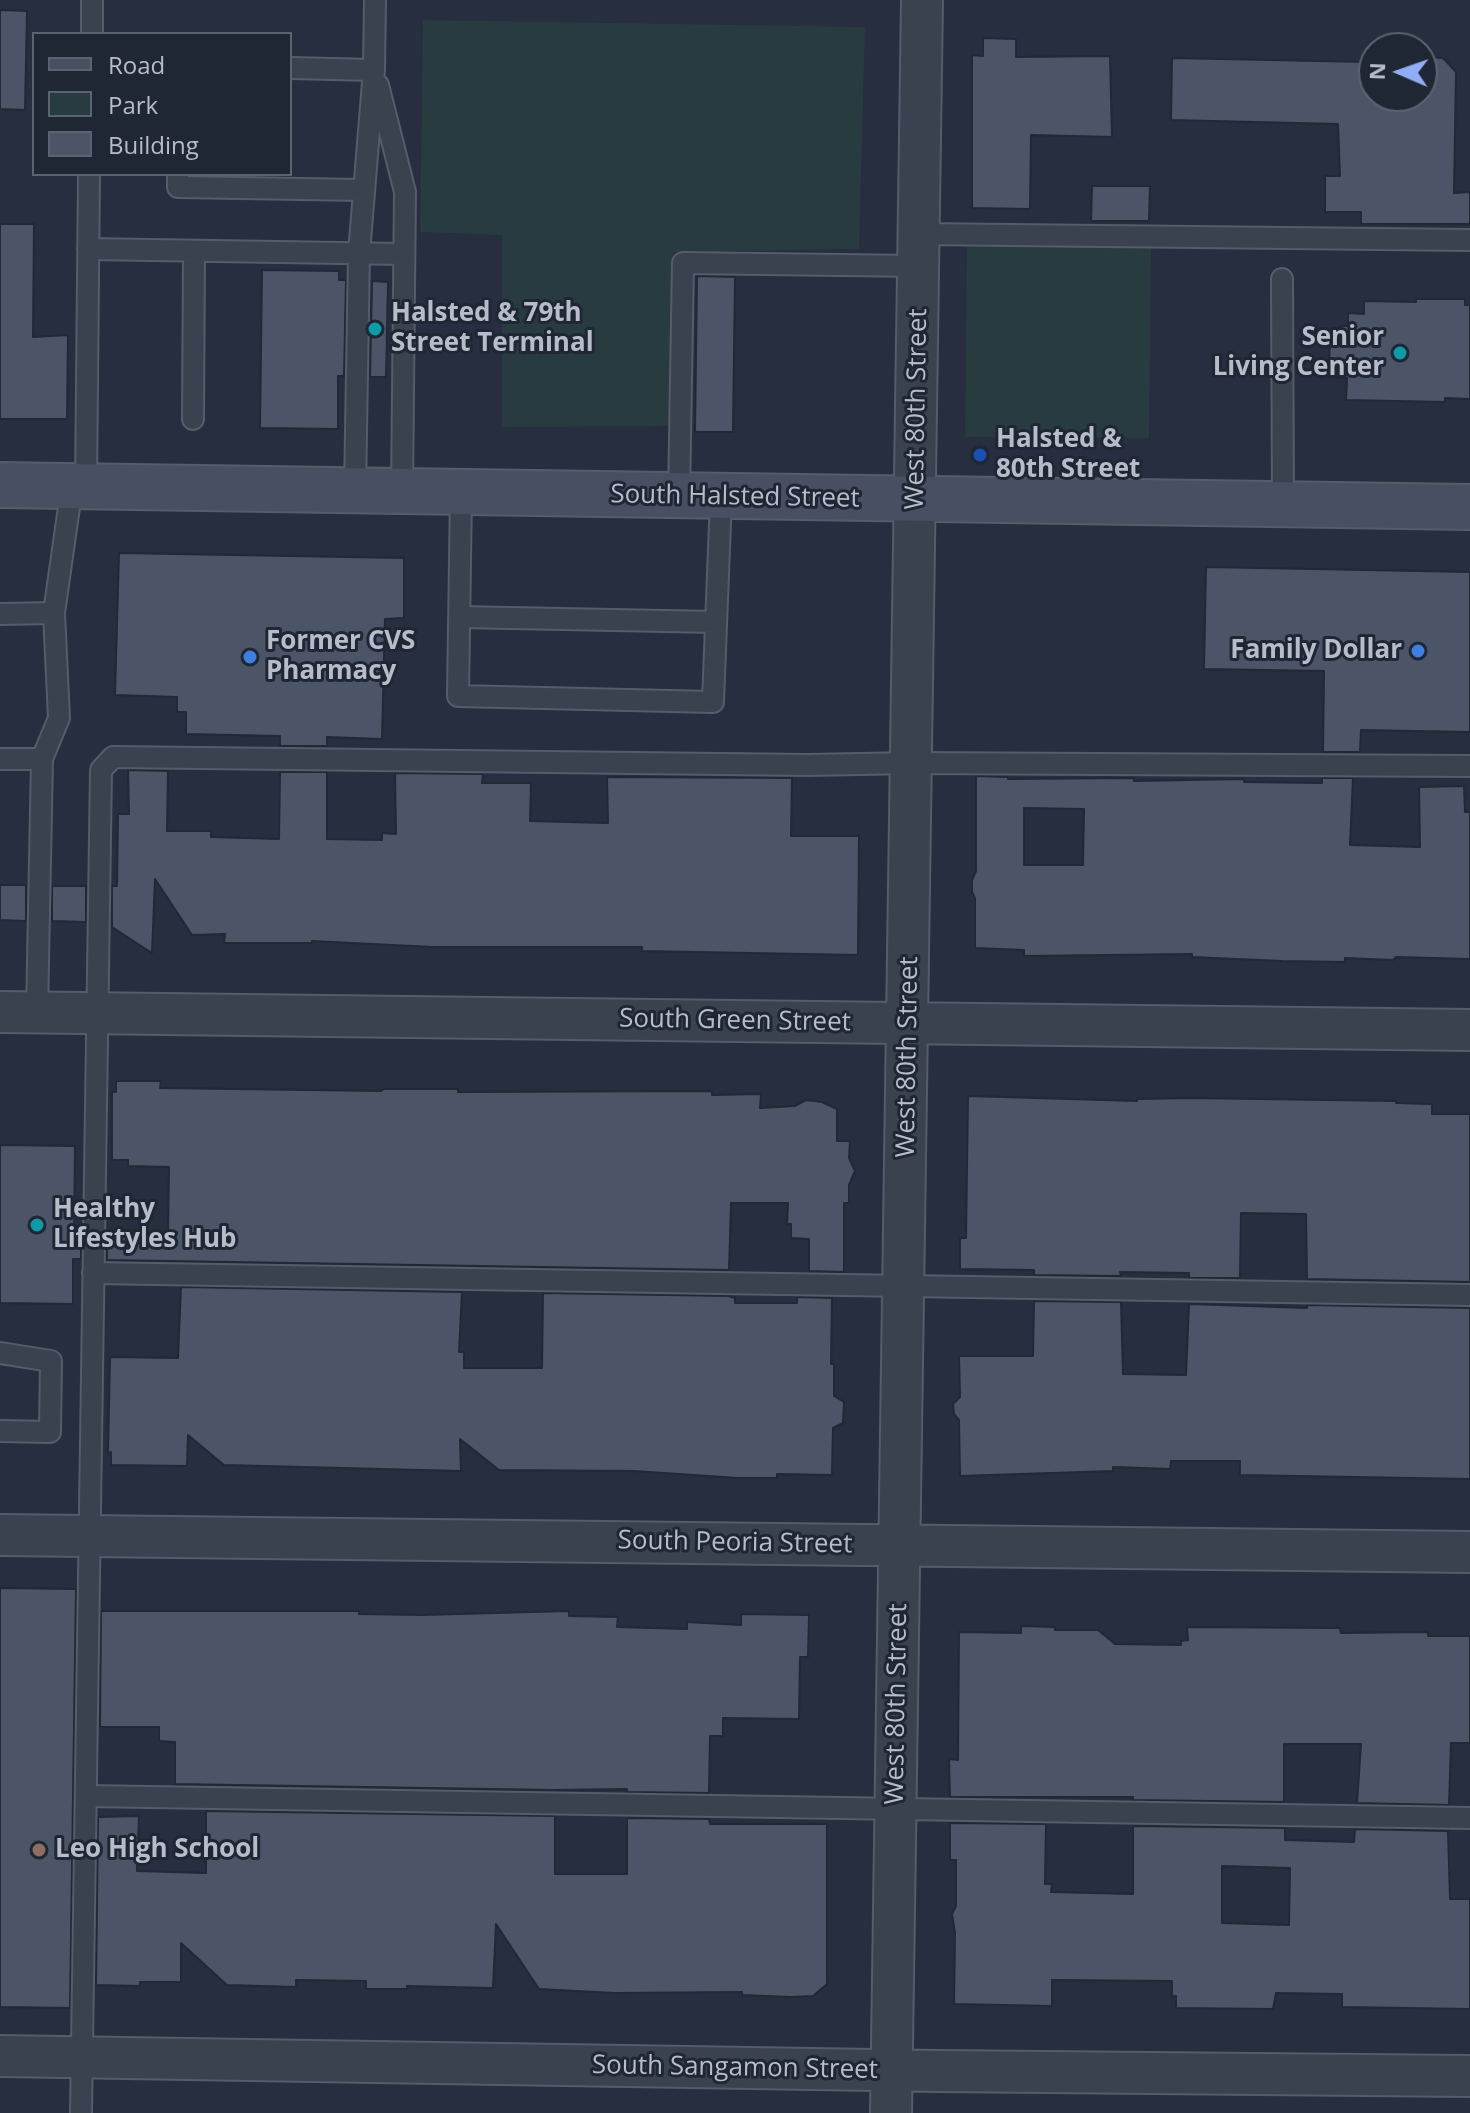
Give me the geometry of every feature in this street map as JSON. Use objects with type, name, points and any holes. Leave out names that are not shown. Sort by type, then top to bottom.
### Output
[{"type":"main road","name":"South Halsted Street","points":[[0,485],[1470,507]]},
{"type":"street","name":"West 80th Street","points":[[891,2113],[922,0]]},
{"type":"street","name":"South Green Street","points":[[19,1012],[1470,1030]]},
{"type":"street","name":"South Peoria Street","points":[[0,1535],[1470,1552]]},
{"type":"street","name":"South Sangamon Street","points":[[0,2056],[1470,2076]]},
{"type":"lane","points":[[92,0],[92,32]]},
{"type":"lane","points":[[355,491],[359,253],[374,70],[375,0]]},
{"type":"lane","points":[[292,68],[374,70]]},
{"type":"lane","points":[[374,70],[405,192],[402,492]]},
{"type":"lane","points":[[19,1012],[42,759],[59,718],[54,613],[79,487],[89,176]]},
{"type":"lane","points":[[178,176],[178,187],[363,190]]},
{"type":"lane","points":[[461,493],[458,696],[713,702],[716,622],[700,497],[683,263],[919,250],[1470,240]]},
{"type":"lane","points":[[88,249],[404,254]]},
{"type":"lane","points":[[193,419],[194,251]]},
{"type":"lane","points":[[1282,279],[1283,504]]},
{"type":"lane","points":[[0,614],[54,613]]},
{"type":"lane","points":[[459,617],[716,622]]},
{"type":"lane","points":[[81,2113],[101,770],[113,757],[808,765],[1470,766]]},
{"type":"lane","points":[[0,759],[42,759]]},
{"type":"lane","points":[[93,1273],[1470,1295]]},
{"type":"lane","points":[[0,1353],[51,1361],[50,1432],[0,1431]]},
{"type":"lane","points":[[86,1796],[1470,1818]]},
{"type":"green space","points":[[423,20],[865,27],[859,249],[673,252],[670,426],[502,427],[502,235],[420,232]]},
{"type":"green space","points":[[967,244],[1151,246],[1149,438],[965,437]]},
{"type":"building","points":[[0,10],[27,11],[25,110],[0,109]]},
{"type":"building","points":[[983,38],[1016,39],[1016,57],[1110,56],[1112,137],[1031,135],[1030,209],[972,208],[972,55],[983,56]]},
{"type":"building","points":[[1172,58],[1358,62],[1358,112],[1438,112],[1438,58],[1443,58],[1456,72],[1454,193],[1470,192],[1470,224],[1361,224],[1361,212],[1325,212],[1325,176],[1340,176],[1338,124],[1171,120]]},
{"type":"building","points":[[1092,186],[1150,186],[1149,221],[1091,221]]},
{"type":"building","points":[[0,224],[34,224],[33,337],[68,335],[67,419],[0,419]]},
{"type":"building","points":[[262,270],[339,271],[339,280],[346,280],[344,376],[338,376],[338,429],[260,428]]},
{"type":"building","points":[[697,276],[735,277],[733,432],[695,432]]},
{"type":"building","name":"Halsted & 79th Street Terminal","points":[[372,281],[388,282],[386,377],[370,377]]},
{"type":"building","name":"Senior Living Center","points":[[1416,299],[1465,299],[1465,305],[1470,305],[1470,399],[1445,398],[1445,402],[1346,400],[1347,378],[1329,377],[1330,333],[1340,334],[1340,326],[1348,326],[1348,313],[1364,314],[1364,301],[1416,302]]},
{"type":"building","name":"Former CVS Pharmacy","points":[[119,553],[404,558],[404,618],[385,619],[382,739],[327,737],[327,746],[280,746],[280,736],[186,734],[186,712],[177,712],[177,697],[115,695]]},
{"type":"building","points":[[1206,567],[1470,572],[1470,732],[1361,730],[1360,752],[1323,752],[1324,671],[1204,669]]},
{"type":"building","points":[[128,770],[168,771],[167,831],[211,831],[211,837],[279,839],[280,772],[327,772],[327,839],[382,840],[382,833],[396,834],[395,773],[483,774],[482,783],[531,783],[530,821],[608,823],[607,777],[792,778],[791,836],[859,836],[858,955],[642,951],[642,947],[433,947],[312,941],[224,943],[225,934],[192,935],[155,879],[152,953],[112,927],[112,886],[117,886],[118,814],[129,814]]},
{"type":"building","points":[[976,776],[1008,779],[1134,778],[1134,781],[1244,779],[1244,782],[1322,783],[1322,778],[1353,778],[1350,845],[1420,847],[1419,787],[1464,786],[1465,812],[1470,812],[1470,959],[1345,958],[1345,962],[1192,957],[1192,954],[1024,956],[1024,950],[975,948],[972,880],[976,871]],"holes":[[[1024,808],[1084,809],[1083,865],[1024,865]]]},
{"type":"building","points":[[0,885],[26,885],[26,921],[0,920]]},
{"type":"building","points":[[52,886],[86,886],[86,922],[52,921]]},
{"type":"building","points":[[116,1081],[161,1081],[160,1088],[712,1091],[712,1095],[761,1094],[760,1108],[795,1106],[806,1100],[822,1102],[837,1109],[837,1141],[850,1141],[849,1158],[855,1171],[849,1185],[849,1203],[844,1203],[844,1272],[809,1271],[809,1239],[791,1238],[791,1224],[787,1224],[788,1203],[731,1203],[729,1270],[107,1260],[107,1233],[168,1234],[169,1167],[128,1166],[128,1160],[112,1160],[112,1092],[116,1092]]},
{"type":"building","points":[[968,1096],[1137,1101],[1190,1098],[1396,1101],[1432,1104],[1432,1114],[1470,1114],[1470,1282],[1307,1279],[1306,1214],[1241,1213],[1240,1278],[1189,1278],[1189,1273],[1034,1275],[1034,1270],[960,1269],[960,1238],[966,1238]]},
{"type":"building","name":"Healthy Lifestyles Hub","points":[[0,1145],[75,1146],[74,1232],[81,1232],[81,1259],[73,1259],[73,1304],[0,1303]]},
{"type":"building","points":[[181,1287],[462,1292],[459,1352],[464,1352],[464,1368],[542,1368],[543,1293],[728,1296],[735,1298],[735,1303],[797,1303],[797,1297],[832,1298],[834,1396],[844,1402],[843,1423],[833,1428],[832,1475],[777,1474],[777,1478],[738,1478],[634,1471],[499,1470],[460,1439],[461,1471],[224,1465],[188,1435],[187,1466],[111,1465],[111,1452],[108,1453],[110,1357],[178,1358]]},
{"type":"building","points":[[1034,1301],[1121,1302],[1123,1374],[1186,1375],[1189,1304],[1470,1308],[1470,1479],[1240,1475],[1240,1461],[1171,1461],[1170,1469],[1113,1467],[1113,1471],[960,1476],[959,1420],[954,1414],[953,1404],[960,1397],[959,1356],[1033,1356]]},
{"type":"building","name":"Leo High School","points":[[0,1588],[76,1589],[70,2008],[0,2007]]},
{"type":"building","points":[[101,1611],[359,1611],[359,1614],[422,1615],[569,1611],[569,1616],[618,1617],[617,1627],[687,1629],[687,1622],[741,1625],[741,1614],[809,1615],[808,1657],[800,1657],[799,1719],[723,1718],[723,1736],[710,1736],[709,1793],[627,1792],[627,1789],[175,1784],[175,1742],[159,1741],[159,1727],[100,1727]]},
{"type":"building","points":[[1021,1626],[1098,1630],[1115,1644],[1181,1645],[1181,1641],[1188,1640],[1187,1627],[1340,1628],[1341,1633],[1428,1632],[1428,1636],[1470,1636],[1470,1743],[1451,1743],[1449,1805],[1357,1803],[1361,1744],[1284,1744],[1284,1802],[1133,1800],[1133,1797],[950,1797],[949,1759],[958,1760],[959,1632],[1021,1633]]},
{"type":"building","points":[[206,1811],[555,1816],[555,1874],[627,1874],[627,1818],[709,1819],[710,1824],[827,1824],[827,1984],[813,1996],[791,1997],[742,1995],[742,1992],[615,1993],[539,1989],[496,1924],[493,1988],[407,1986],[407,1989],[366,1989],[366,1981],[296,1980],[296,1987],[227,1985],[181,1943],[181,1982],[140,1982],[140,1986],[96,1985],[98,1817],[139,1816],[137,1871],[206,1873]]},
{"type":"building","points":[[950,1823],[1046,1824],[1045,1884],[1052,1884],[1051,1892],[1133,1894],[1133,1826],[1285,1828],[1285,1840],[1354,1842],[1355,1829],[1448,1831],[1450,1899],[1470,1899],[1470,2009],[1342,2007],[1342,1994],[1276,1993],[1273,2009],[1176,2008],[1172,1981],[1052,1980],[1052,2006],[954,2004],[955,1933],[952,1914],[956,1906],[956,1860],[950,1860]],"holes":[[[1222,1866],[1290,1868],[1289,1925],[1222,1923]]]},
{"type":"place","name":"Halsted & 79th Street Terminal","points":[[375,329]]},
{"type":"place","name":"Senior Living Center","points":[[1400,353]]},
{"type":"place","name":"Halsted & 80th Street","points":[[980,455]]},
{"type":"place","name":"Family Dollar","points":[[1418,651]]},
{"type":"place","name":"Former CVS Pharmacy","points":[[250,657]]},
{"type":"place","name":"Healthy Lifestyles Hub","points":[[37,1225]]},
{"type":"place","name":"Leo High School","points":[[39,1850]]}]
